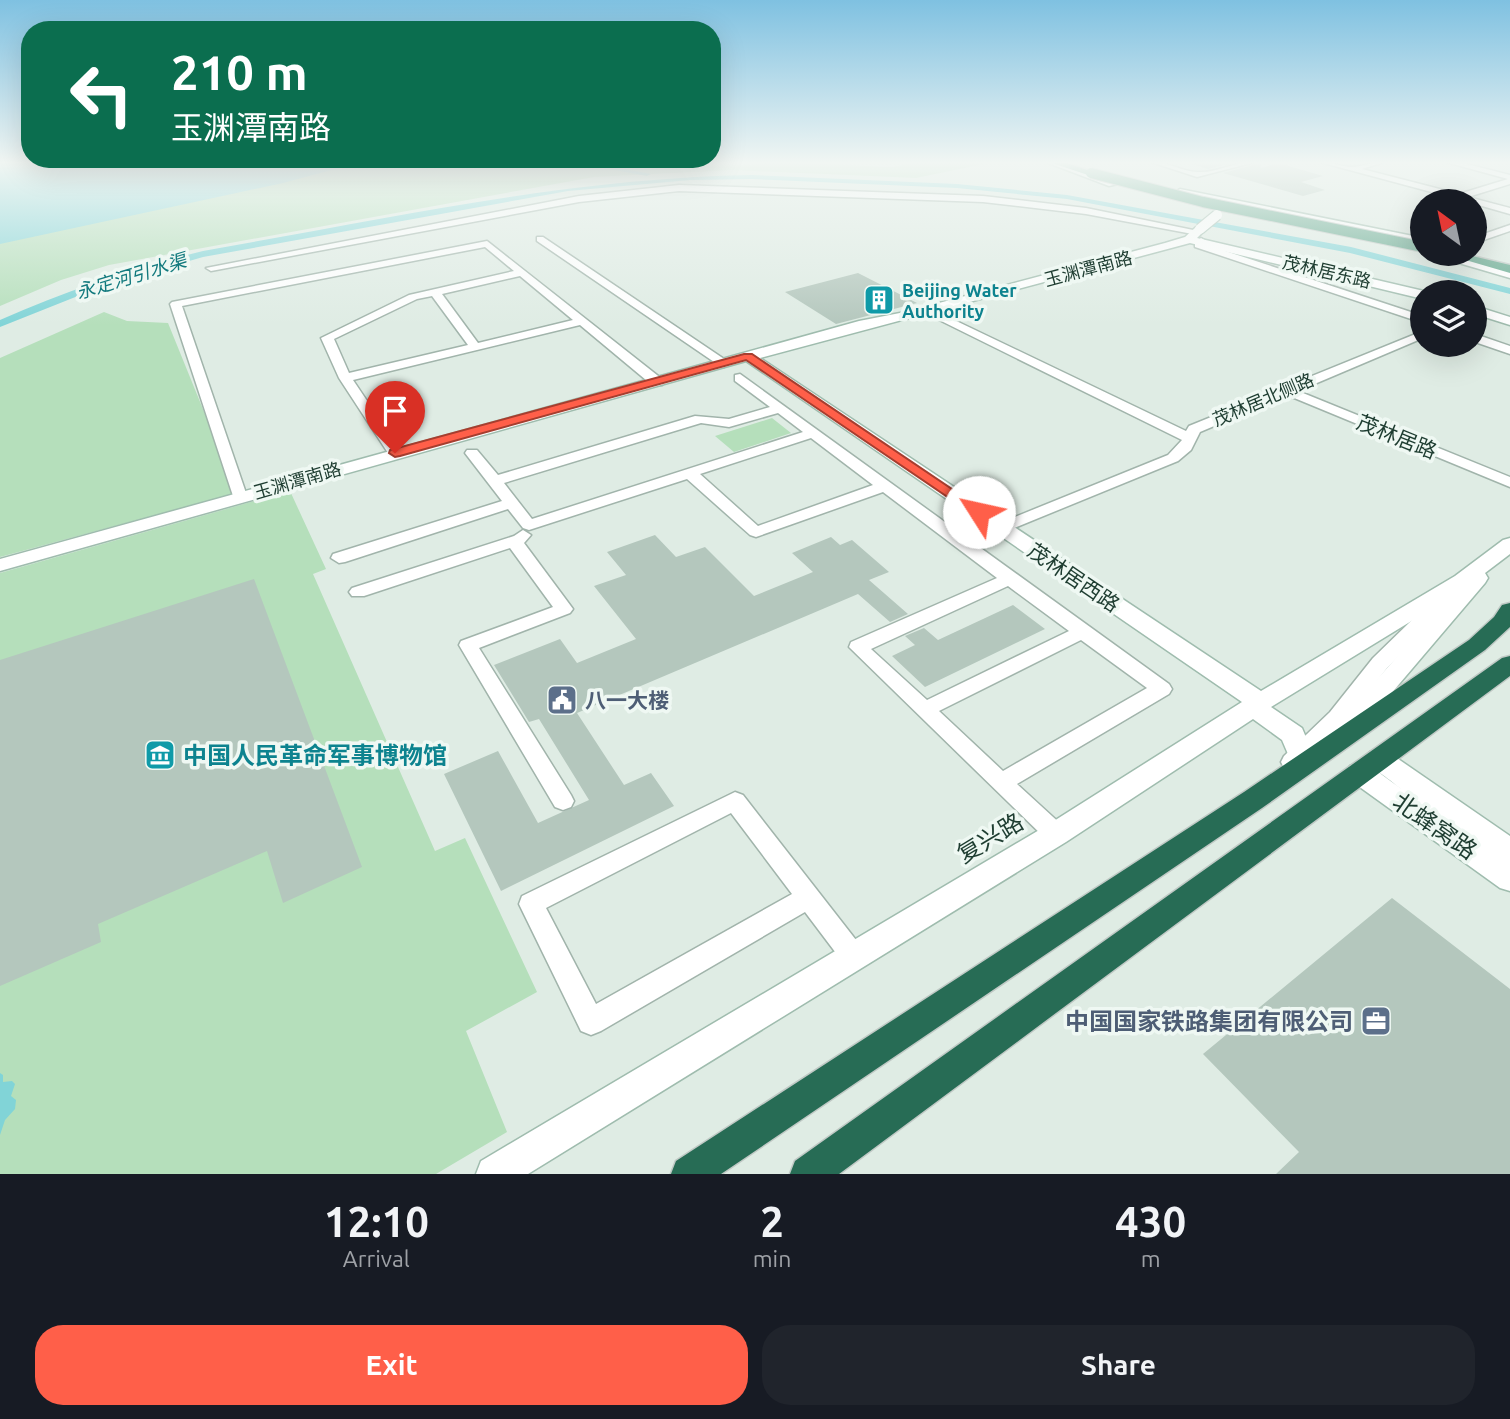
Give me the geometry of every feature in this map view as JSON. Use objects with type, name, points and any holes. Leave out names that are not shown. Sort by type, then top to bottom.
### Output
[{"type":"highway","points":[[689,1174],[1253,800],[1477,645],[1502,622],[1510,610]]},
{"type":"highway","points":[[808,1174],[1510,664]]},
{"type":"main road","points":[[1270,216],[1410,244]]},
{"type":"main road","points":[[1488,263],[1510,269]]},
{"type":"street","points":[[211,268],[489,216]]},
{"type":"street","points":[[1108,216],[1197,235]]},
{"type":"street","points":[[1197,235],[1218,216]]},
{"type":"street","points":[[1239,216],[1401,241]]},
{"type":"street","points":[[1289,216],[1410,243]]},
{"type":"street","points":[[1488,236],[1510,228]]},
{"type":"street","points":[[1197,235],[1198,245],[1410,316]]},
{"type":"street","name":"茂林居东路","points":[[1197,235],[1410,292]]},
{"type":"street","name":"玉渊潭南路","points":[[0,565],[239,496],[1197,235]]},
{"type":"street","points":[[540,239],[724,363]]},
{"type":"street","points":[[239,496],[176,304],[487,244],[657,382]]},
{"type":"street","points":[[1488,260],[1510,269]]},
{"type":"street","points":[[1488,265],[1510,269]]},
{"type":"street","points":[[395,453],[345,379],[327,338],[413,297],[522,272]]},
{"type":"street","points":[[435,292],[475,347]]},
{"type":"street","points":[[928,310],[1189,438]]},
{"type":"street","points":[[1487,314],[1510,321]]},
{"type":"street","points":[[345,379],[582,321]]},
{"type":"street","name":"茂林居北侧路","points":[[1001,528],[1173,458],[1186,447],[1194,429],[1410,339]]},
{"type":"street","points":[[1487,342],[1510,350]]},
{"type":"street","name":"茂林居西路","points":[[748,356],[1257,705],[1293,735],[1300,754]]},
{"type":"street","points":[[740,379],[1162,690],[1001,783]]},
{"type":"street","name":"茂林居路","points":[[1285,390],[1510,481]]},
{"type":"street","points":[[495,481],[699,419],[729,423],[780,408]]},
{"type":"street","points":[[358,592],[520,539],[530,525],[813,433]]},
{"type":"street","points":[[472,453],[530,525]]},
{"type":"street","points":[[688,472],[756,532],[885,486]]},
{"type":"street","points":[[339,558],[512,503]]},
{"type":"street","points":[[514,541],[564,609],[468,645],[562,801]]},
{"type":"street","points":[[1334,743],[1509,544]]},
{"type":"street","name":"复兴路","points":[[494,1174],[1056,834],[1257,705],[1462,581],[1509,544]]},
{"type":"street","points":[[1009,579],[858,647],[1056,834]]},
{"type":"street","points":[[1253,800],[1337,717],[1380,663],[1462,581]]},
{"type":"street","points":[[924,710],[1082,632]]},
{"type":"street","name":"北蜂窝路","points":[[1369,766],[1412,797],[1510,879]]},
{"type":"street","name":"北蜂窝路","points":[[1412,797],[1510,851]]},
{"type":"street","points":[[807,898],[591,1022],[531,904],[735,801],[854,957]]},
{"type":"green space","points":[[0,216],[380,216],[109,265],[61,280],[0,306]]},
{"type":"green space","points":[[104,312],[127,321],[168,323],[237,493],[0,557],[0,358]]},
{"type":"green space","points":[[772,418],[791,433],[734,452],[715,436]]},
{"type":"green space","name":"中国人民革命军事博物馆","points":[[290,491],[326,569],[313,574],[435,851],[465,838],[537,992],[466,1031],[507,1132],[436,1174],[0,1174],[0,573]]},
{"type":"water","points":[[0,216],[131,216],[0,244]]},
{"type":"water","points":[[0,1073],[3,1075],[3,1082],[12,1081],[15,1084],[11,1096],[16,1100],[15,1109],[5,1120],[0,1135]]},
{"type":"building","name":"Beijing Water Authority","points":[[858,273],[917,303],[836,324],[785,292]]},
{"type":"building","name":"八一大楼","points":[[655,535],[676,557],[705,547],[754,596],[813,572],[792,553],[831,537],[840,545],[852,540],[889,572],[869,580],[908,614],[890,622],[858,594],[577,713],[624,785],[651,773],[674,806],[501,891],[444,774],[498,751],[538,823],[589,800],[539,719],[529,722],[494,665],[560,639],[577,663],[636,639],[594,586],[626,575],[607,552]]},
{"type":"building","name":"中国人民革命军事博物馆","points":[[254,579],[362,867],[283,903],[267,851],[98,924],[101,942],[0,986],[0,660]]},
{"type":"building","points":[[1013,605],[1045,629],[925,687],[892,656],[915,645],[905,636],[924,628],[938,640]]},
{"type":"building","name":"中国国家铁路集团有限公司","points":[[1392,898],[1510,989],[1510,1174],[1276,1174],[1299,1152],[1203,1054]]},
{"type":"waterway","name":"永定河引水渠","points":[[0,324],[100,284],[151,267],[203,254],[418,216]]},
{"type":"waterway","name":"永定河引水渠","points":[[1173,216],[1351,250],[1510,291]]},
{"type":"place","name":"Beijing Water Authority","points":[[879,300]]},
{"type":"place","name":"八一大楼","points":[[562,700]]},
{"type":"place","name":"中国人民革命军事博物馆","points":[[160,755]]},
{"type":"place","name":"中国国家铁路集团有限公司","points":[[1376,1021]]},
{"type":"route","points":[[395,453],[748,356],[979,512]]}]
